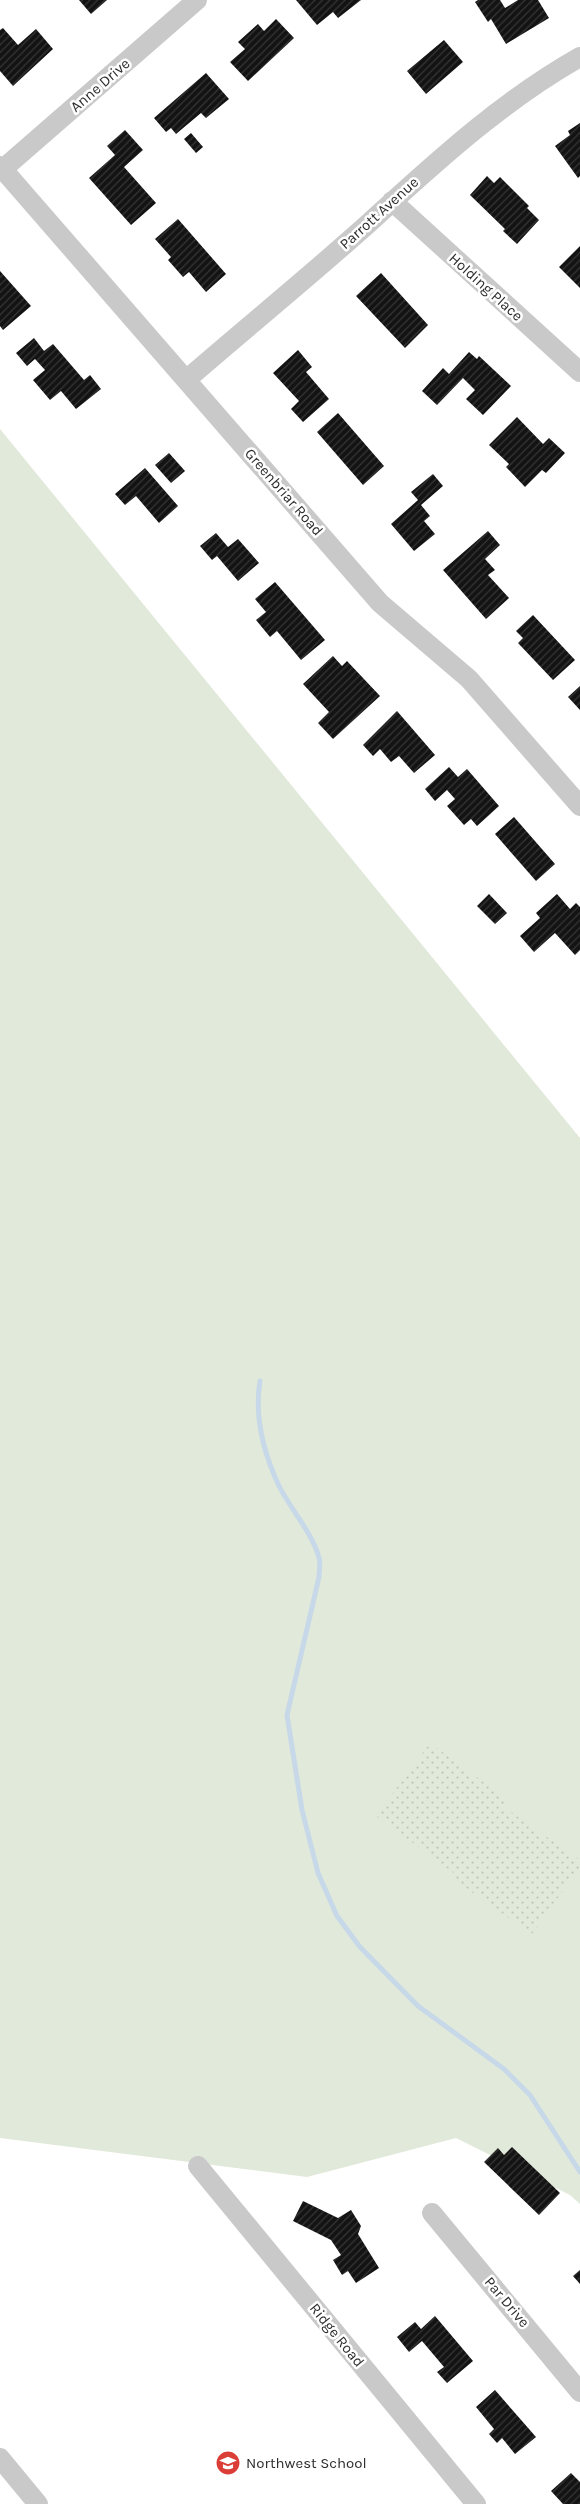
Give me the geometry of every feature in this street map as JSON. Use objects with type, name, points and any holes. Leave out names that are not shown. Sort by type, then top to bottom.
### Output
[{"type":"street","name":"Anne Drive","points":[[1,168],[197,0]]},
{"type":"street","name":"Parrott Avenue","points":[[186,380],[438,159],[513,99],[580,56]]},
{"type":"street","name":"Greenbriar Road","points":[[1,168],[380,603],[469,679],[580,806]]},
{"type":"street","name":"Holding Place","points":[[392,201],[580,372]]},
{"type":"street","name":"Ridge Road","points":[[198,2166],[476,2504]]},
{"type":"street","name":"Par Drive","points":[[432,2213],[580,2392]]},
{"type":"street","points":[[0,2458],[38,2504]]},
{"type":"green space","points":[[0,429],[580,1138],[580,2204],[570,2195],[456,2138],[307,2177],[0,2138]]},
{"type":"green space","points":[[430,1743],[508,1800],[504,1807],[580,1860],[580,1867],[532,1934],[453,1879],[455,1874],[376,1816]]},
{"type":"building","points":[[79,0],[107,0],[91,14]]},
{"type":"building","points":[[296,0],[361,0],[338,18],[333,12],[317,25]]},
{"type":"building","points":[[478,0],[500,0],[505,8],[518,0],[538,0],[549,18],[506,44],[491,19],[488,22],[475,2]]},
{"type":"building","points":[[276,19],[294,38],[248,81],[230,62],[245,49],[238,42],[258,24],[264,31]]},
{"type":"building","points":[[3,28],[18,45],[36,29],[53,49],[13,86],[0,71],[0,30]]},
{"type":"building","points":[[444,40],[463,62],[426,94],[407,71]]},
{"type":"building","points":[[206,73],[229,99],[206,118],[201,113],[176,134],[171,128],[166,132],[154,118]]},
{"type":"building","points":[[580,123],[580,176],[578,178],[555,146],[570,135],[568,131]]},
{"type":"building","points":[[125,130],[143,150],[124,167],[156,203],[131,225],[89,178],[115,155],[107,146]]},
{"type":"building","points":[[191,133],[203,147],[196,153],[184,139]]},
{"type":"building","points":[[487,176],[494,183],[500,177],[529,206],[527,208],[539,220],[517,244],[503,231],[505,229],[470,195]]},
{"type":"building","points":[[178,219],[226,274],[206,292],[189,272],[183,277],[168,260],[171,257],[155,239]]},
{"type":"building","points":[[580,246],[580,288],[559,267]]},
{"type":"building","points":[[0,271],[31,306],[3,330],[0,326]]},
{"type":"building","points":[[381,273],[428,325],[405,348],[356,296]]},
{"type":"building","points":[[34,338],[44,351],[53,344],[84,380],[90,375],[101,389],[76,409],[61,391],[50,400],[33,380],[45,370],[35,359],[27,366],[16,353]]},
{"type":"building","points":[[298,350],[312,367],[306,372],[329,399],[303,422],[291,409],[299,401],[273,373]]},
{"type":"building","points":[[469,352],[477,359],[479,356],[511,386],[483,415],[466,399],[475,390],[463,378],[437,405],[422,391],[443,368],[449,374]]},
{"type":"building","points":[[338,413],[384,466],[363,485],[317,432]]},
{"type":"building","points":[[517,417],[543,444],[549,438],[565,453],[546,473],[542,470],[525,487],[506,467],[509,464],[489,445]]},
{"type":"building","points":[[169,453],[185,471],[171,483],[155,465]]},
{"type":"building","points":[[145,468],[178,506],[159,523],[136,496],[125,505],[115,494]]},
{"type":"building","points":[[433,474],[443,486],[421,505],[430,516],[424,521],[435,534],[414,551],[391,524],[418,500],[411,492]]},
{"type":"building","points":[[488,531],[500,545],[485,559],[495,570],[488,575],[509,598],[486,619],[443,570]]},
{"type":"building","points":[[216,533],[228,547],[238,539],[259,563],[238,581],[217,556],[212,560],[200,546]]},
{"type":"building","points":[[275,582],[325,640],[301,660],[277,631],[270,637],[256,620],[266,612],[255,599]]},
{"type":"building","points":[[533,615],[575,660],[553,680],[518,643],[523,638],[516,631]]},
{"type":"building","points":[[333,656],[342,666],[347,661],[380,696],[333,739],[318,723],[329,712],[303,684]]},
{"type":"building","points":[[580,686],[580,710],[568,697]]},
{"type":"building","points":[[397,711],[435,755],[414,773],[399,756],[391,762],[380,749],[373,756],[363,745]]},
{"type":"building","points":[[449,767],[458,777],[467,769],[499,806],[477,826],[471,819],[464,825],[447,806],[455,799],[447,790],[435,801],[425,789]]},
{"type":"building","points":[[514,817],[555,864],[536,881],[495,834]]},
{"type":"building","points":[[489,894],[507,913],[495,924],[477,906]]},
{"type":"building","points":[[557,894],[570,909],[576,903],[580,907],[580,950],[575,955],[555,933],[534,952],[520,936],[540,918],[536,913]]},
{"type":"building","points":[[512,2147],[560,2193],[539,2215],[484,2162],[498,2148],[504,2155]]},
{"type":"building","points":[[303,2201],[338,2218],[351,2210],[361,2226],[358,2234],[379,2268],[356,2283],[348,2271],[342,2275],[333,2260],[341,2255],[331,2240],[293,2221]]},
{"type":"building","points":[[580,2270],[580,2284],[573,2276]]},
{"type":"building","points":[[435,2316],[473,2361],[447,2383],[437,2372],[444,2367],[422,2341],[409,2352],[397,2337],[415,2322],[421,2329]]},
{"type":"building","points":[[495,2390],[536,2437],[515,2454],[502,2438],[497,2443],[489,2434],[494,2429],[476,2407]]},
{"type":"building","points":[[571,2473],[580,2482],[580,2504],[563,2504],[551,2491]]},
{"type":"waterway","points":[[260,1381],[258,1395],[259,1422],[269,1461],[279,1486],[307,1530],[320,1562],[319,1577],[287,1715],[302,1810],[318,1873],[337,1916],[360,1947],[418,2006],[504,2069],[530,2095],[580,2172]]},
{"type":"place","name":"Northwest School","points":[[228,2463]]}]
